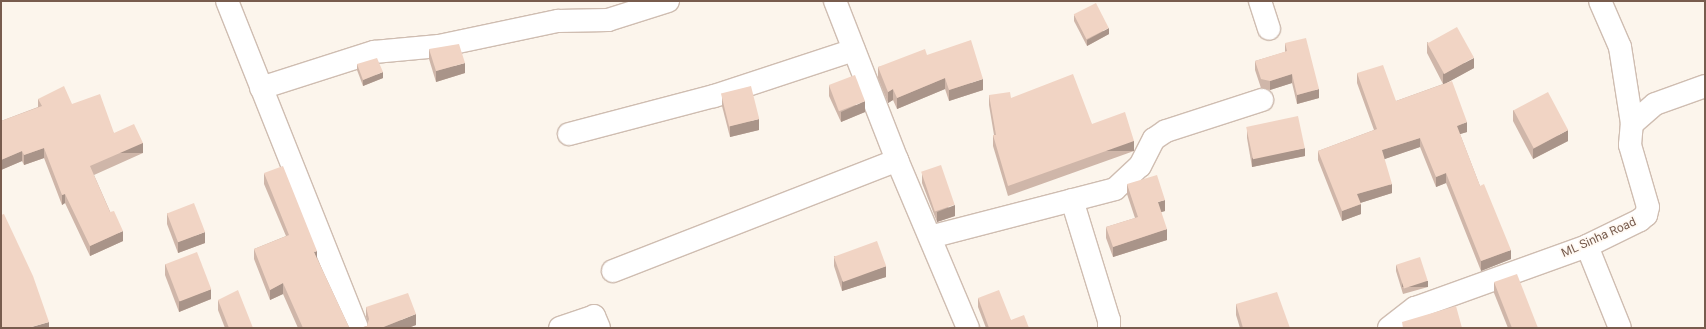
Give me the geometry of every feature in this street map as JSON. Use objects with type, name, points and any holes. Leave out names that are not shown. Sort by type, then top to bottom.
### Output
[{"type":"street","points":[[227,1],[357,328]]},
{"type":"street","points":[[261,88],[374,52],[439,46],[558,21],[608,20],[668,1]]},
{"type":"street","points":[[835,1],[897,160],[968,328]]},
{"type":"street","points":[[1260,1],[1269,29]]},
{"type":"street","name":"ML Sinha Road","points":[[1389,328],[1415,308],[1587,246],[1640,220],[1646,214],[1648,207],[1630,145],[1632,124],[1620,47],[1600,1]]},
{"type":"street","points":[[569,134],[714,96],[854,50]]},
{"type":"street","points":[[1632,124],[1655,104],[1705,86]]},
{"type":"street","points":[[930,237],[1115,189],[1140,166],[1154,139],[1166,131],[1262,100]]},
{"type":"street","points":[[613,272],[897,160]]},
{"type":"street","points":[[1072,200],[1109,320],[1109,328]]},
{"type":"street","points":[[1587,246],[1620,328]]},
{"type":"street","points":[[560,328],[594,316],[599,328]]},
{"type":"building","points":[[1096,3],[1109,28],[1086,39],[1074,14]]},
{"type":"building","points":[[1457,27],[1474,58],[1444,74],[1427,43]]},
{"type":"building","points":[[1306,38],[1319,89],[1297,95],[1292,74],[1270,81],[1261,79],[1255,61],[1287,51],[1285,43]]},
{"type":"building","points":[[971,40],[983,79],[949,90],[945,78],[897,98],[893,89],[888,92],[878,67],[925,49],[927,55]]},
{"type":"building","points":[[459,44],[465,63],[436,71],[429,49]]},
{"type":"building","points":[[377,58],[383,72],[363,80],[357,64]]},
{"type":"building","points":[[1383,65],[1396,101],[1452,81],[1467,122],[1457,126],[1480,186],[1484,184],[1511,250],[1481,261],[1446,173],[1436,177],[1420,138],[1382,150],[1392,184],[1357,194],[1361,204],[1342,211],[1318,151],[1377,129],[1357,73]]},
{"type":"building","points":[[1073,74],[1092,124],[1125,112],[1134,141],[1008,186],[993,135],[996,135],[989,95],[1010,92],[1011,98]]},
{"type":"building","points":[[855,75],[865,101],[839,111],[829,85]]},
{"type":"building","points":[[64,86],[72,104],[100,94],[114,133],[134,124],[143,143],[90,166],[110,212],[114,211],[123,231],[90,246],[65,194],[62,195],[44,148],[24,155],[22,151],[1,160],[1,121],[42,106],[38,99]]},
{"type":"building","points":[[751,86],[759,119],[729,126],[721,93]]},
{"type":"building","points":[[1548,92],[1568,130],[1534,148],[1514,110]]},
{"type":"building","points":[[1298,116],[1305,148],[1253,159],[1246,127]]},
{"type":"building","points":[[941,165],[955,205],[935,212],[921,172]]},
{"type":"building","points":[[283,166],[317,251],[314,252],[349,327],[351,328],[303,328],[283,283],[270,290],[254,249],[289,235],[264,173]]},
{"type":"building","points":[[1157,175],[1165,200],[1158,202],[1167,229],[1113,247],[1106,227],[1138,217],[1127,184]]},
{"type":"building","points":[[194,203],[205,232],[178,242],[167,213]]},
{"type":"building","points":[[4,214],[33,276],[49,322],[28,328],[1,328],[1,215]]},
{"type":"building","points":[[877,241],[886,266],[843,282],[834,257]]},
{"type":"building","points":[[197,252],[211,289],[180,302],[165,264]]},
{"type":"building","points":[[1420,257],[1428,281],[1404,289],[1396,265]]},
{"type":"building","points":[[1517,274],[1538,328],[1512,328],[1494,282]]},
{"type":"building","points":[[238,290],[253,328],[229,328],[218,300]]},
{"type":"building","points":[[999,290],[1011,320],[1024,315],[1029,328],[989,328],[978,298]]},
{"type":"building","points":[[1277,292],[1290,328],[1243,328],[1236,304]]},
{"type":"building","points":[[408,293],[416,314],[381,328],[360,328],[367,326],[369,319],[366,307]]},
{"type":"building","points":[[1456,306],[1462,328],[1403,328],[1402,322]]}]
